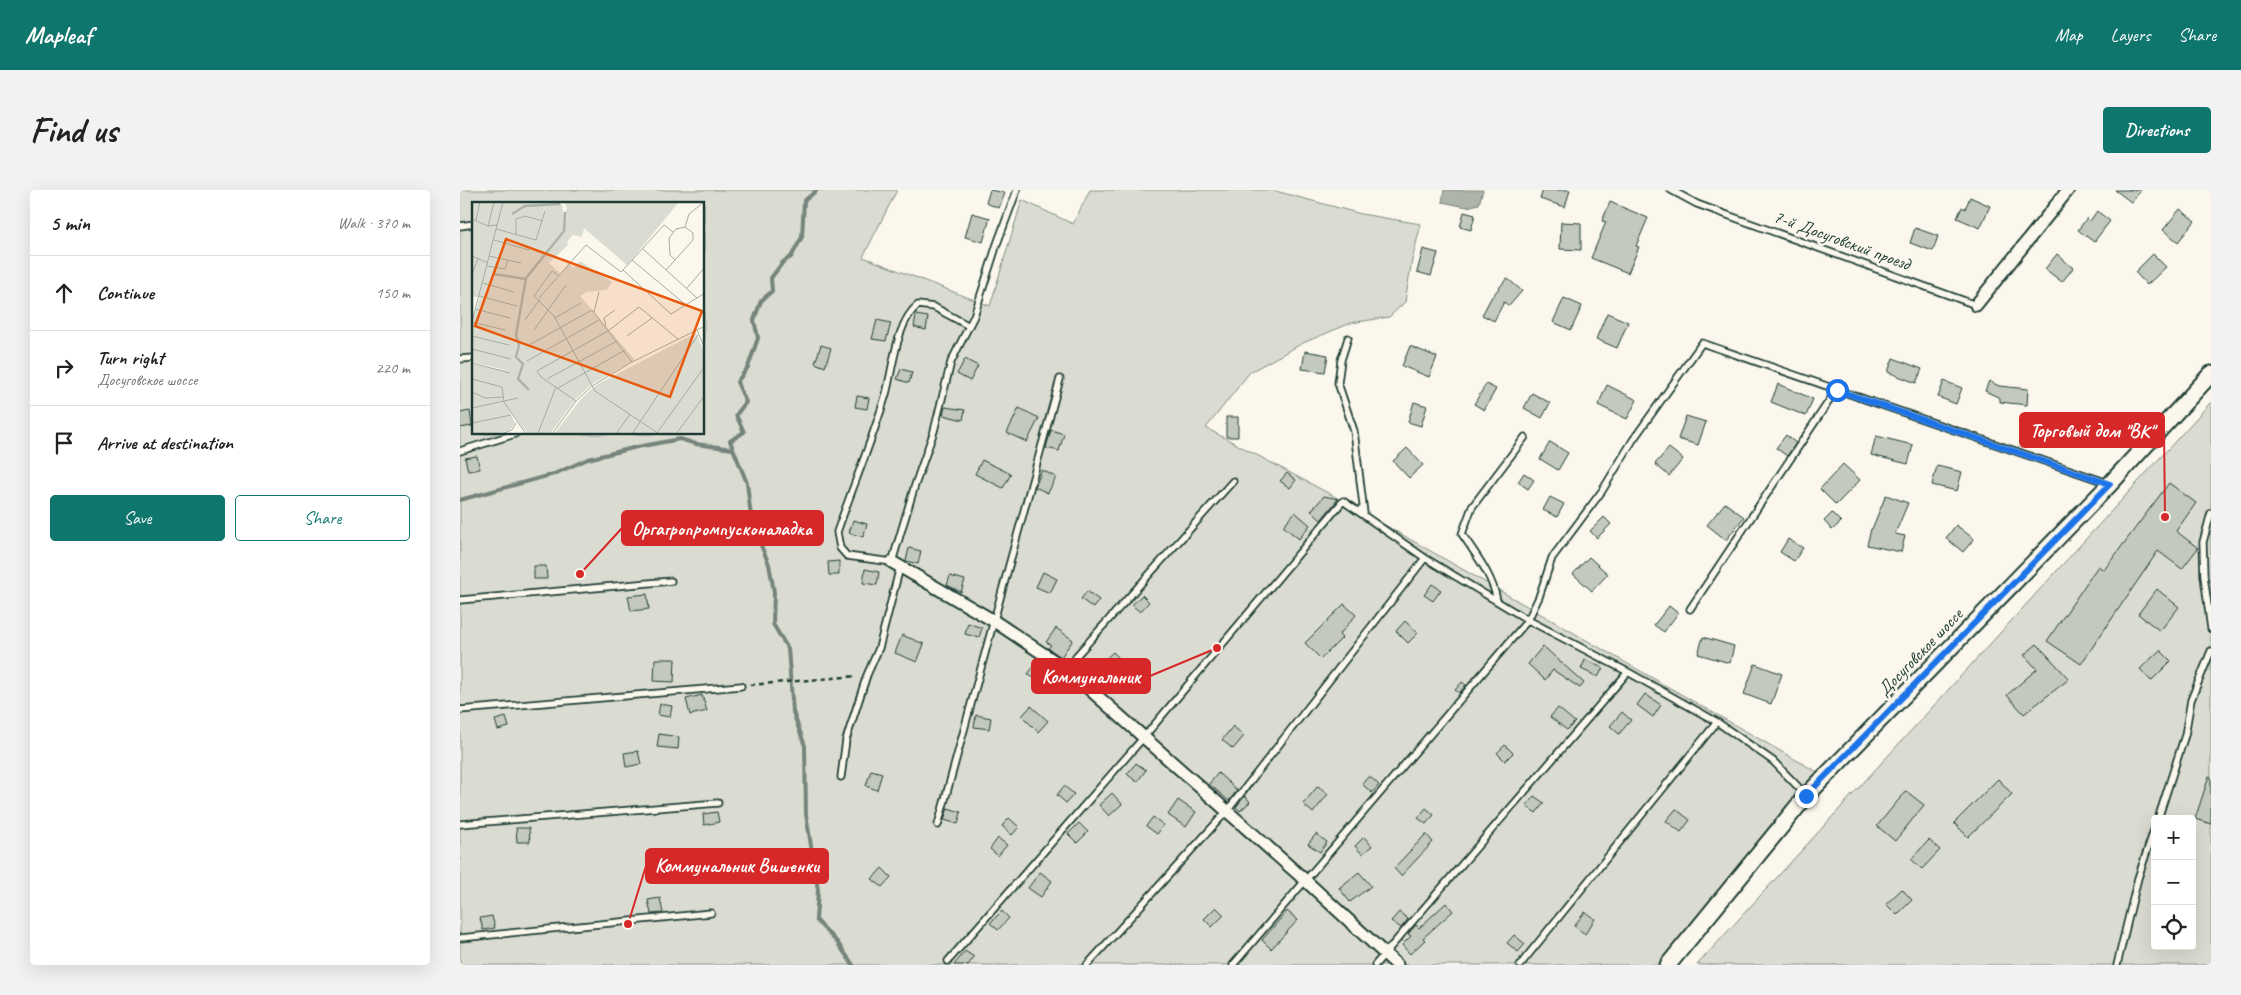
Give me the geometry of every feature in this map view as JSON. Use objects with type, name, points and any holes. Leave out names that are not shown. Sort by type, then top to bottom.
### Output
[{"type":"main road","name":"Досуговское шоссе","points":[[1668,965],[1806,796],[2110,484],[2211,374]]},
{"type":"street","points":[[1976,305],[2068,190]]},
{"type":"street","points":[[896,565],[994,621],[1070,671],[1306,881],[1397,965]]},
{"type":"lane","points":[[841,777],[846,740],[867,675],[879,648],[914,485],[934,431],[951,362],[969,326],[1017,190]]},
{"type":"lane","name":"7-й Досуговский проезд","points":[[1671,190],[1696,204],[1976,305]]},
{"type":"lane","points":[[896,565],[847,556],[840,548],[837,532],[886,393],[896,346],[911,310],[918,305],[934,307],[969,326]]},
{"type":"lane","points":[[1343,501],[1364,512],[1354,431],[1338,383],[1341,360],[1348,338]]},
{"type":"lane","points":[[1233,965],[1528,620],[1539,598],[1552,558],[1602,491],[1633,440],[1702,343],[2110,484]]},
{"type":"lane","points":[[938,825],[1060,379]]},
{"type":"lane","points":[[1690,609],[1837,390]]},
{"type":"lane","points":[[460,451],[512,435]]},
{"type":"lane","points":[[1497,601],[1495,588],[1488,574],[1462,534],[1472,507],[1525,437]]},
{"type":"lane","points":[[1070,671],[1077,655],[1233,481]]},
{"type":"lane","points":[[1343,501],[1425,558],[1528,620],[1628,672],[1717,722],[1774,762],[1806,796]]},
{"type":"lane","points":[[948,961],[1144,737],[1343,501]]},
{"type":"lane","points":[[2211,513],[2203,542],[2204,576],[2211,629]]},
{"type":"lane","points":[[1087,965],[1227,811],[1425,558]]},
{"type":"lane","points":[[460,600],[671,581]]},
{"type":"lane","points":[[2159,815],[2185,734],[2191,700],[2211,651]]},
{"type":"lane","points":[[1375,965],[1628,672]]},
{"type":"lane","points":[[460,710],[741,686]]},
{"type":"lane","points":[[1520,965],[1717,722]]},
{"type":"lane","points":[[460,824],[718,803]]},
{"type":"lane","points":[[2117,965],[2138,878],[2151,839]]},
{"type":"lane","points":[[460,938],[711,914]]},
{"type":"path","points":[[741,686],[867,675]]},
{"type":"shaded area","points":[[460,190],[897,190],[863,257],[990,306],[1022,200],[1073,224],[1090,190],[1272,190],[1361,214],[1421,224],[1412,260],[1405,302],[1389,317],[1351,323],[1303,343],[1250,372],[1206,428],[1343,501],[1824,776],[1658,965],[460,965]]},
{"type":"shaded area","points":[[1444,190],[1483,190],[1479,204],[1467,207],[1442,202]]},
{"type":"shaded area","points":[[2211,402],[2211,965],[1697,965]]},
{"type":"building","points":[[990,190],[1005,193],[999,208],[986,203]]},
{"type":"building","points":[[1543,190],[1570,190],[1565,207],[1540,199]]},
{"type":"building","points":[[2115,190],[2141,190],[2131,202]]},
{"type":"building","points":[[1970,197],[1990,206],[1980,228],[1957,218],[1962,207],[1965,209]]},
{"type":"building","points":[[1610,202],[1648,218],[1636,246],[1639,247],[1628,273],[1591,258],[1606,222],[1602,221]]},
{"type":"building","points":[[2180,209],[2195,221],[2178,242],[2163,230]]},
{"type":"building","points":[[2097,211],[2110,221],[2094,242],[2078,230],[2087,218],[2090,221]]},
{"type":"building","points":[[1464,212],[1475,215],[1471,230],[1460,227]]},
{"type":"building","points":[[972,213],[990,218],[983,242],[965,237]]},
{"type":"building","points":[[1561,222],[1581,223],[1581,250],[1560,249]]},
{"type":"building","points":[[1915,228],[1938,236],[1933,251],[1910,243]]},
{"type":"building","points":[[1423,249],[1438,253],[1431,276],[1417,272]]},
{"type":"building","points":[[2057,254],[2073,268],[2062,282],[2045,269]]},
{"type":"building","points":[[2153,254],[2166,267],[2147,285],[2135,272]]},
{"type":"building","points":[[1507,278],[1522,291],[1509,306],[1504,302],[1494,321],[1482,315],[1491,298]]},
{"type":"building","points":[[1564,298],[1582,306],[1571,330],[1553,322]]},
{"type":"building","points":[[1607,313],[1628,322],[1617,348],[1596,339]]},
{"type":"building","points":[[916,315],[928,317],[926,330],[914,327]]},
{"type":"building","points":[[877,320],[891,323],[886,341],[872,339]]},
{"type":"building","points":[[821,345],[831,348],[825,367],[815,363]]},
{"type":"building","points":[[1410,346],[1437,357],[1429,377],[1402,366]]},
{"type":"building","points":[[1305,351],[1328,355],[1325,372],[1302,369]]},
{"type":"building","points":[[1893,358],[1922,369],[1916,383],[1888,372]]},
{"type":"building","points":[[965,359],[978,366],[970,381],[957,374]]},
{"type":"building","points":[[901,369],[912,372],[909,383],[897,379]]},
{"type":"building","points":[[1944,381],[1962,388],[1956,404],[1938,397]]},
{"type":"building","points":[[1989,381],[1999,386],[2028,389],[2027,405],[2000,402],[2000,398],[1985,391]]},
{"type":"building","points":[[1486,384],[1496,389],[1484,410],[1474,404]]},
{"type":"building","points":[[1778,384],[1813,399],[1806,416],[1771,402]]},
{"type":"building","points":[[1607,385],[1637,400],[1627,419],[1598,405]]},
{"type":"building","points":[[1532,393],[1550,403],[1542,418],[1524,408]]},
{"type":"building","points":[[857,396],[869,398],[867,409],[855,407]]},
{"type":"building","points":[[1414,402],[1427,406],[1421,426],[1408,422]]},
{"type":"building","points":[[945,407],[965,410],[963,420],[943,415]]},
{"type":"building","points":[[1019,408],[1039,418],[1027,442],[1007,433]]},
{"type":"building","points":[[470,411],[472,426],[460,428],[460,413]]},
{"type":"building","points":[[1686,416],[1706,422],[1698,445],[1678,439]]},
{"type":"building","points":[[1226,417],[1238,417],[1238,437],[1226,437]]},
{"type":"building","points":[[1051,430],[1064,434],[1059,451],[1046,448]]},
{"type":"building","points":[[1786,435],[1796,443],[1787,456],[1776,448]]},
{"type":"building","points":[[1876,436],[1913,445],[1908,464],[1871,455]]},
{"type":"building","points":[[1550,442],[1568,453],[1558,470],[1540,459]]},
{"type":"building","points":[[1407,448],[1423,465],[1409,478],[1393,461]]},
{"type":"building","points":[[1669,448],[1683,459],[1669,476],[1655,464]]},
{"type":"building","points":[[477,456],[480,469],[468,471],[465,458]]},
{"type":"building","points":[[982,460],[1011,474],[1003,488],[975,474]]},
{"type":"building","points":[[1843,464],[1860,480],[1836,505],[1820,489]]},
{"type":"building","points":[[1937,466],[1962,472],[1957,491],[1932,485]]},
{"type":"building","points":[[1042,470],[1056,477],[1048,493],[1035,487]]},
{"type":"building","points":[[1287,473],[1296,480],[1290,488],[1280,481]]},
{"type":"building","points":[[1524,473],[1534,480],[1528,489],[1518,482]]},
{"type":"building","points":[[2169,483],[2196,503],[2176,531],[2198,548],[2182,569],[2158,551],[2081,664],[2047,641],[2098,566],[2104,570]]},
{"type":"building","points":[[1886,495],[1908,503],[1895,534],[1905,536],[1901,552],[1867,545],[1871,529]]},
{"type":"building","points":[[1324,496],[1338,499],[1321,520],[1311,511]]},
{"type":"building","points":[[1550,497],[1564,504],[1557,517],[1543,510]]},
{"type":"building","points":[[1725,503],[1744,517],[1726,540],[1707,525]]},
{"type":"building","points":[[1295,512],[1310,525],[1299,539],[1283,526]]},
{"type":"building","points":[[1832,513],[1841,522],[1832,530],[1824,521]]},
{"type":"building","points":[[1604,517],[1611,524],[1597,538],[1590,531]]},
{"type":"building","points":[[853,520],[867,524],[863,537],[849,533]]},
{"type":"building","points":[[1956,525],[1974,539],[1963,552],[1946,538]]},
{"type":"building","points":[[1788,539],[1803,548],[1794,561],[1780,552]]},
{"type":"building","points":[[909,548],[921,551],[918,564],[906,561]]},
{"type":"building","points":[[1589,557],[1608,574],[1592,591],[1573,574]]},
{"type":"building","points":[[839,561],[839,575],[829,575],[828,562]]},
{"type":"building","points":[[534,566],[546,566],[547,579],[534,579]]},
{"type":"building","points":[[865,569],[879,572],[877,585],[863,583]]},
{"type":"building","points":[[1043,572],[1057,579],[1050,593],[1036,587]]},
{"type":"building","points":[[950,576],[965,580],[961,592],[947,585]]},
{"type":"building","points":[[1432,584],[1441,590],[1433,601],[1424,595]]},
{"type":"building","points":[[2157,589],[2179,607],[2160,631],[2138,614]]},
{"type":"building","points":[[1087,591],[1099,600],[1093,608],[1081,599]]},
{"type":"building","points":[[647,594],[649,609],[631,611],[628,596]]},
{"type":"building","points":[[1142,595],[1149,602],[1140,612],[1132,605]]},
{"type":"building","points":[[1344,604],[1356,615],[1339,635],[1342,638],[1321,659],[1305,643]]},
{"type":"building","points":[[1669,606],[1678,613],[1664,632],[1654,625]]},
{"type":"building","points":[[1405,621],[1418,633],[1408,643],[1396,631]]},
{"type":"building","points":[[968,623],[982,628],[979,638],[965,634]]},
{"type":"building","points":[[1056,628],[1073,640],[1061,657],[1048,648],[1051,645],[1046,642]]},
{"type":"building","points":[[902,635],[924,644],[917,662],[895,653]]},
{"type":"building","points":[[1703,637],[1734,646],[1730,663],[1698,654]]},
{"type":"building","points":[[2037,644],[2069,679],[2024,714],[2007,695],[2037,669],[2024,655]]},
{"type":"building","points":[[1543,646],[1584,683],[1580,688],[1553,670],[1545,680],[1528,664]]},
{"type":"building","points":[[2160,650],[2171,661],[2151,681],[2140,669]]},
{"type":"building","points":[[1113,652],[1131,670],[1115,685],[1098,666]]},
{"type":"building","points":[[655,659],[675,659],[674,682],[654,681]]},
{"type":"building","points":[[1039,660],[1053,670],[1042,684],[1028,674]]},
{"type":"building","points":[[1585,660],[1603,668],[1598,677],[1581,669]]},
{"type":"building","points":[[1755,664],[1782,674],[1771,704],[1744,694]]},
{"type":"building","points":[[1462,682],[1466,685],[1459,693],[1455,690]]},
{"type":"building","points":[[1645,694],[1661,705],[1653,717],[1637,705]]},
{"type":"building","points":[[702,695],[707,711],[690,715],[686,699]]},
{"type":"building","points":[[660,704],[672,706],[670,717],[658,715]]},
{"type":"building","points":[[1031,706],[1048,721],[1038,732],[1022,716]]},
{"type":"building","points":[[1558,708],[1575,722],[1567,730],[1550,717]]},
{"type":"building","points":[[1622,712],[1631,720],[1619,734],[1610,726]]},
{"type":"building","points":[[976,715],[991,718],[989,729],[974,727]]},
{"type":"building","points":[[506,717],[509,727],[498,730],[495,720]]},
{"type":"building","points":[[1233,726],[1244,736],[1233,749],[1222,740]]},
{"type":"building","points":[[659,734],[679,737],[678,749],[657,747]]},
{"type":"building","points":[[1505,745],[1513,753],[1505,761],[1497,753]]},
{"type":"building","points":[[638,751],[641,764],[626,767],[624,753]]},
{"type":"building","points":[[1136,763],[1146,770],[1137,782],[1127,774]]},
{"type":"building","points":[[871,770],[882,773],[877,790],[866,786]]},
{"type":"building","points":[[1218,773],[1237,790],[1229,801],[1209,784]]},
{"type":"building","points":[[1369,776],[1379,785],[1372,793],[1362,784]]},
{"type":"building","points":[[2209,776],[2211,777],[2211,824],[2196,819]]},
{"type":"building","points":[[1998,779],[2012,794],[1968,837],[1954,823]]},
{"type":"building","points":[[1064,786],[1074,794],[1066,803],[1057,795]]},
{"type":"building","points":[[1318,786],[1328,794],[1313,813],[1303,804]]},
{"type":"building","points":[[1906,791],[1924,805],[1895,841],[1877,826]]},
{"type":"building","points":[[1112,793],[1122,804],[1109,816],[1099,805]]},
{"type":"building","points":[[1245,796],[1250,802],[1240,811],[1236,807]]},
{"type":"building","points":[[1534,796],[1544,803],[1536,813],[1526,806]]},
{"type":"building","points":[[1178,800],[1196,812],[1186,827],[1168,815]]},
{"type":"building","points":[[948,808],[961,812],[958,824],[944,820]]},
{"type":"building","points":[[1426,808],[1434,815],[1426,824],[1418,818]]},
{"type":"building","points":[[1676,809],[1690,820],[1681,832],[1666,821]]},
{"type":"building","points":[[717,812],[719,822],[704,825],[703,814]]},
{"type":"building","points":[[1153,817],[1164,825],[1157,834],[1146,826]]},
{"type":"building","points":[[1009,818],[1019,827],[1012,835],[1002,826]]},
{"type":"building","points":[[1079,823],[1088,832],[1077,843],[1068,834]]},
{"type":"building","points":[[516,828],[529,828],[530,842],[517,842]]},
{"type":"building","points":[[1316,834],[1327,842],[1320,852],[1308,844]]},
{"type":"building","points":[[1426,834],[1433,842],[1401,876],[1394,868]]},
{"type":"building","points":[[1364,837],[1372,846],[1362,854],[1355,846]]},
{"type":"building","points":[[998,838],[1007,845],[998,856],[990,849]]},
{"type":"building","points":[[1929,840],[1940,850],[1922,869],[1911,859]]},
{"type":"building","points":[[882,868],[891,877],[882,887],[872,879]]},
{"type":"building","points":[[1040,872],[1052,881],[1041,897],[1028,888]]},
{"type":"building","points":[[1359,872],[1371,886],[1350,902],[1339,888]]},
{"type":"building","points":[[1902,889],[1912,900],[1897,915],[1886,904]]},
{"type":"building","points":[[660,898],[663,913],[651,914],[648,900]]},
{"type":"building","points":[[1446,903],[1453,911],[1423,938],[1425,940],[1410,954],[1402,945],[1411,936],[1408,934],[1416,925],[1419,928]]},
{"type":"building","points":[[1216,907],[1224,915],[1212,927],[1204,919]]},
{"type":"building","points":[[1002,911],[1009,918],[998,930],[990,923]]},
{"type":"building","points":[[1287,911],[1298,920],[1271,949],[1262,940]]},
{"type":"building","points":[[1399,912],[1408,919],[1401,928],[1391,921]]},
{"type":"building","points":[[1585,912],[1595,919],[1585,934],[1574,926]]},
{"type":"building","points":[[492,916],[495,928],[483,930],[480,918]]},
{"type":"building","points":[[1514,935],[1525,944],[1518,952],[1507,943]]},
{"type":"building","points":[[965,951],[974,957],[968,965],[954,965]]},
{"type":"waterway","points":[[817,190],[804,201],[802,237],[791,257],[783,262],[771,278],[772,291],[761,301],[754,320],[758,338],[748,367],[737,382],[746,402],[736,415],[744,432],[730,441],[747,483],[752,525],[769,564],[774,592],[773,624],[788,649],[793,712],[805,746],[806,814],[818,890],[816,920],[837,942],[853,965]]},
{"type":"waterway","points":[[460,500],[554,474],[588,459],[637,447],[680,439],[696,444],[733,449]]},
{"type":"place","name":"Торговый дом \"ВК\"","points":[[2165,517]]},
{"type":"place","name":"Оргагропромпусконаладка","points":[[580,574]]},
{"type":"place","name":"Коммунальник","points":[[1217,648]]},
{"type":"place","name":"Коммунальник Вишенки","points":[[628,924]]},
{"type":"route","points":[[1806,796],[2110,484],[1837,390]]}]
